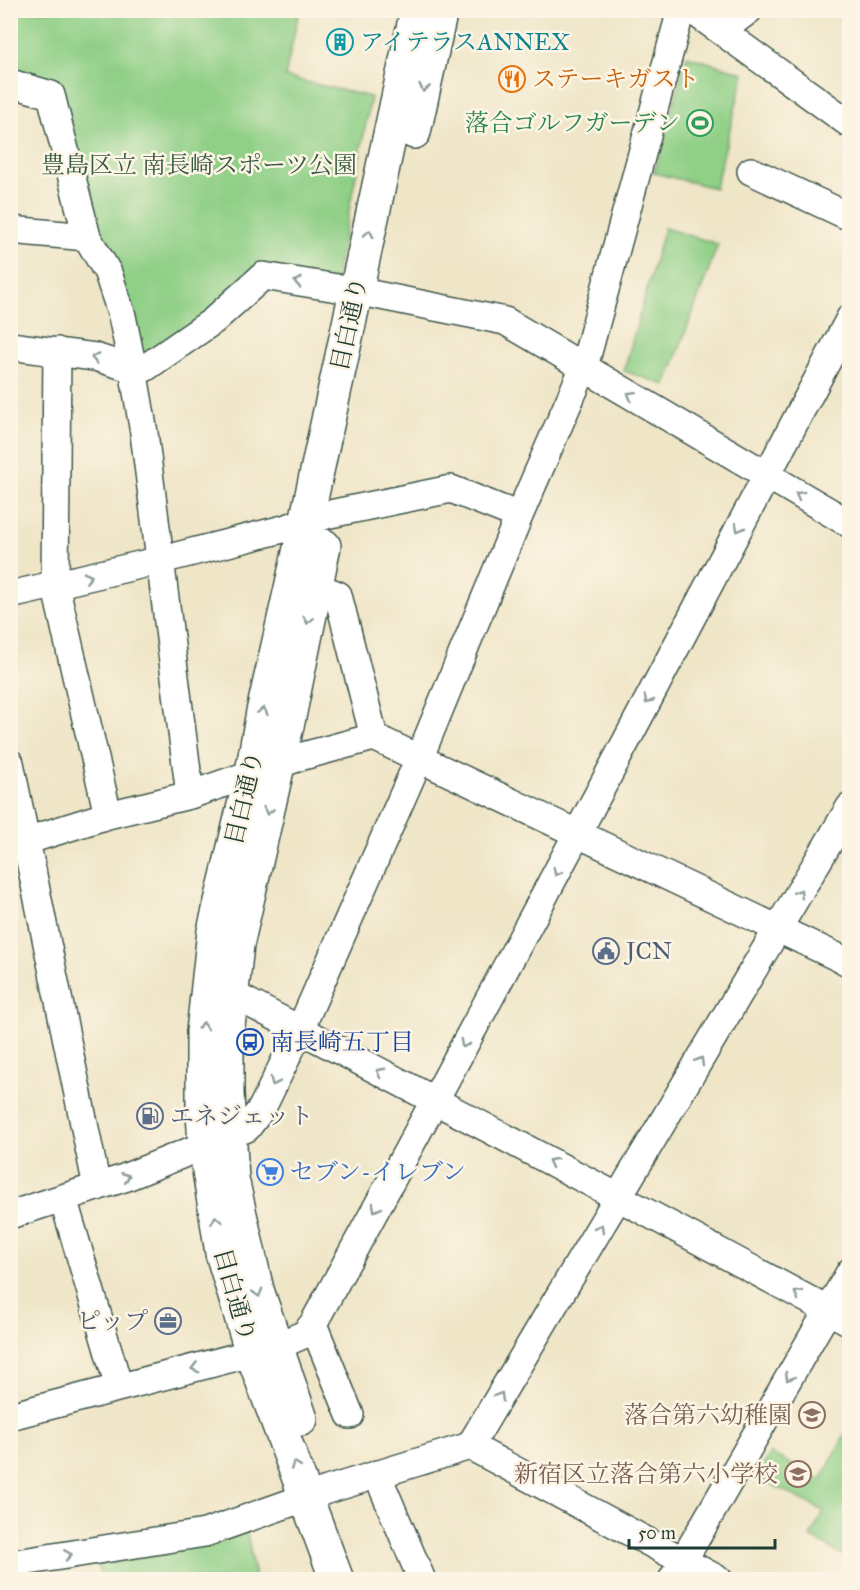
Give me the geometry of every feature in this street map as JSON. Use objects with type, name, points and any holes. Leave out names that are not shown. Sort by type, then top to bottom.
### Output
[{"type":"main road","name":"目白通り","points":[[367,294],[417,10]]},
{"type":"main road","name":"目白通り","points":[[265,768],[262,712],[318,518],[367,294],[441,10]]},
{"type":"main road","name":"目白通り","points":[[318,518],[315,586],[265,768],[237,945],[219,987],[226,1035],[217,1140],[232,1179],[256,1290],[263,1350],[317,1494],[360,1580]]},
{"type":"main road","name":"目白通り","points":[[317,1494],[337,1580]]},
{"type":"street","points":[[10,1215],[124,1179],[247,1128],[262,1107],[300,1030],[419,759],[519,516],[584,367],[681,10]]},
{"type":"street","points":[[692,10],[849,124]]},
{"type":"street","points":[[721,31],[749,10]]},
{"type":"street","points":[[10,83],[51,95],[87,237],[108,273],[122,316],[133,369],[161,560],[190,795]]},
{"type":"street","points":[[751,171],[849,217]]},
{"type":"street","points":[[10,230],[87,237]]},
{"type":"street","points":[[10,346],[95,357],[133,369],[145,368],[213,321],[263,276],[505,321],[849,524]]},
{"type":"street","points":[[10,1416],[263,1350],[305,1334],[313,1324],[578,834],[849,318]]},
{"type":"street","points":[[57,351],[55,584],[108,815]]},
{"type":"street","points":[[10,595],[161,560],[318,518],[451,489],[519,516]]},
{"type":"street","points":[[315,586],[338,595],[375,737]]},
{"type":"street","points":[[19,844],[108,815],[190,795],[265,768],[375,737],[849,963]]},
{"type":"street","points":[[10,763],[19,844],[97,1187]]},
{"type":"street","points":[[10,1564],[205,1533],[377,1474],[470,1446],[849,807]]},
{"type":"street","points":[[219,987],[618,1197],[838,1316]]},
{"type":"street","points":[[63,1198],[119,1387]]},
{"type":"street","points":[[678,1570],[838,1316],[849,1272]]},
{"type":"street","points":[[313,1324],[350,1415]]},
{"type":"street","points":[[470,1446],[678,1570],[719,1580]]},
{"type":"street","points":[[377,1474],[422,1580]]},
{"type":"green space","name":"豊島区立 南長崎スポーツ公園","points":[[12,11],[299,11],[285,77],[371,97],[335,283],[261,271],[142,363],[87,226],[57,93],[11,77]]},
{"type":"green space","name":"落合ゴルフガーデン","points":[[687,56],[744,73],[715,188],[654,173]]},
{"type":"green space","points":[[664,228],[718,244],[666,385],[624,371]]},
{"type":"green space","points":[[849,1427],[850,1558],[810,1537],[824,1511],[757,1477],[770,1453],[821,1480]]},
{"type":"green space","points":[[246,1526],[255,1579],[101,1579],[97,1557]]},
{"type":"place","name":"アイテラスANNEX","points":[[340,42]]},
{"type":"place","name":"ステーキガスト","points":[[512,79]]},
{"type":"place","name":"落合ゴルフガーデン","points":[[700,123]]},
{"type":"place","name":"JCN","points":[[606,951]]},
{"type":"place","name":"南長崎五丁目","points":[[250,1042]]},
{"type":"place","name":"エネジェット","points":[[150,1116]]},
{"type":"place","name":"セブン-イレブン","points":[[270,1172]]},
{"type":"place","name":"ピップ","points":[[168,1321]]},
{"type":"place","name":"落合第六幼稚園","points":[[812,1415]]},
{"type":"place","name":"新宿区立落合第六小学校","points":[[798,1474]]}]
